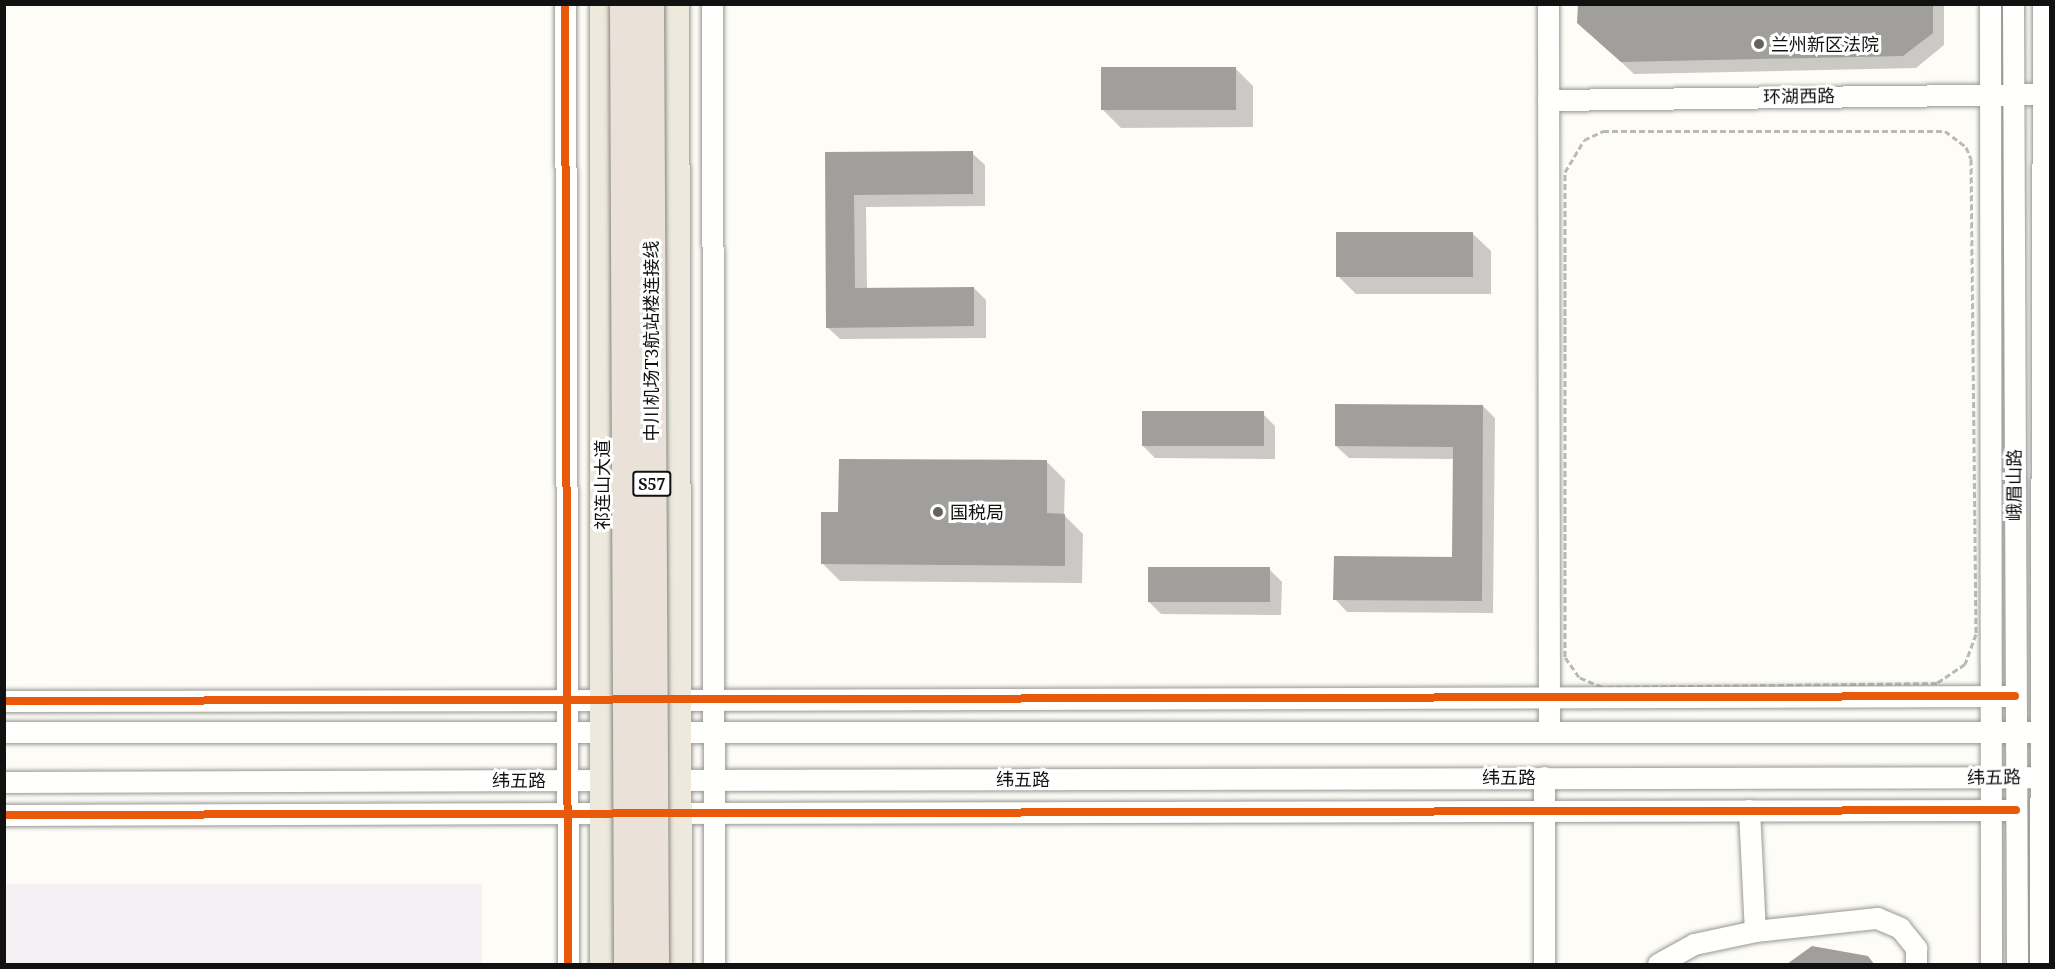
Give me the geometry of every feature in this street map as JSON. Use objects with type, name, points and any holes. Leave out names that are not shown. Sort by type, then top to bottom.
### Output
[{"type":"highway","name":"中川机场T3航站楼连接线","points":[[625,4],[629,964]]},
{"type":"highway","name":"中川机场T3航站楼连接线","points":[[650,4],[654,964]]},
{"type":"main road","name":"祁连山大道","points":[[603,4],[601,732],[603,964]]},
{"type":"main road","points":[[676,4],[679,964]]},
{"type":"street","points":[[565,4],[568,964]]},
{"type":"street","points":[[712,4],[711,700],[717,732],[713,780],[714,964]]},
{"type":"street","points":[[1548,4],[1549,730]]},
{"type":"street","points":[[1990,4],[1988,730],[1992,810],[1991,964]]},
{"type":"street","name":"峨眉山路","points":[[2013,4],[2017,964]]},
{"type":"street","name":"峨眉山路","points":[[2040,964],[2040,732],[2047,94],[2043,4]]},
{"type":"street","name":"环湖西路","points":[[1548,100],[2013,91],[2047,94]]},
{"type":"street","points":[[4,701],[1988,698],[2015,696]]},
{"type":"street","points":[[4,732],[1988,730],[2040,732]]},
{"type":"street","points":[[1544,777],[1544,964]]},
{"type":"street","name":"纬五路","points":[[4,782],[2040,777]]},
{"type":"street","points":[[1749,810],[1755,931]]},
{"type":"street","points":[[4,815],[2016,810]]},
{"type":"street","points":[[1658,964],[1695,944],[1755,931],[1877,918],[1900,928],[1916,948],[1917,964]]},
{"type":"path","points":[[1945,130],[1966,147],[1971,159],[1976,634],[1965,664],[1937,683],[1602,687],[1579,677],[1565,657],[1565,172],[1584,140],[1603,131],[1945,130]]},
{"type":"shaded area","points":[[5,884],[482,884],[482,964],[5,964]]},
{"type":"building","name":"兰州新区法院","points":[[1578,4],[1933,4],[1933,33],[1903,56],[1621,62],[1577,23]]},
{"type":"building","points":[[1101,67],[1236,67],[1236,110],[1101,110]]},
{"type":"building","points":[[973,151],[973,194],[854,195],[855,288],[974,287],[974,326],[826,328],[825,152]]},
{"type":"building","points":[[1336,232],[1473,232],[1473,277],[1336,277]]},
{"type":"building","points":[[1335,404],[1483,405],[1482,601],[1333,600],[1334,556],[1452,557],[1453,447],[1335,446]]},
{"type":"building","points":[[1142,411],[1264,411],[1264,446],[1142,446]]},
{"type":"building","name":"国税局","points":[[839,459],[1047,460],[1047,513],[1065,514],[1065,566],[821,564],[821,512],[838,512]]},
{"type":"building","points":[[1148,567],[1270,567],[1270,602],[1148,602]]},
{"type":"building","points":[[1812,946],[1868,956],[1874,964],[1787,964]]},
{"type":"cycle path","points":[[565,4],[568,964]]},
{"type":"cycle path","points":[[4,701],[2015,696]]},
{"type":"cycle path","points":[[4,815],[2016,810]]},
{"type":"place","name":"兰州新区法院","points":[[1759,44]]},
{"type":"place","name":"国税局","points":[[938,512]]}]
